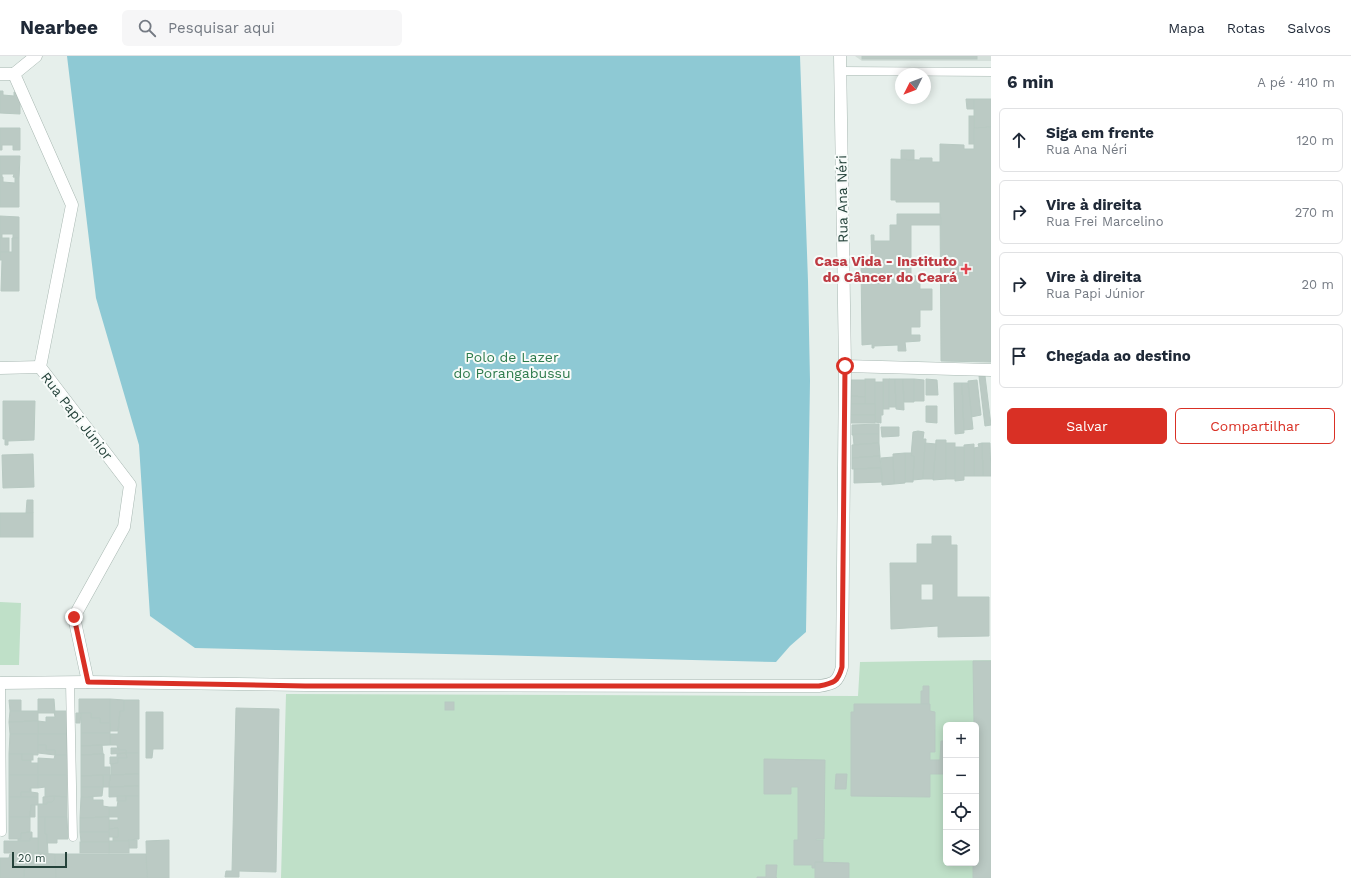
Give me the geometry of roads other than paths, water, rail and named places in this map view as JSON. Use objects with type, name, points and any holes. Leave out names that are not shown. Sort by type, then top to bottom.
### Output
[{"type":"street","points":[[0,74],[14,74],[36,56]]},
{"type":"street","name":"Rua Ana Néri","points":[[88,682],[305,686],[819,686],[831,684],[839,677],[842,667],[845,366],[840,56]]},
{"type":"street","name":"Rua Papi Júnior","points":[[14,74],[72,205],[40,368],[130,485],[124,527],[74,617],[88,682]]},
{"type":"street","points":[[845,366],[991,370]]},
{"type":"street","points":[[0,368],[40,368]]},
{"type":"street","points":[[0,683],[88,682]]},
{"type":"lane","points":[[840,71],[991,72]]},
{"type":"lane","points":[[70,682],[73,837]]},
{"type":"lane","points":[[0,683],[2,832]]},
{"type":"water","name":"Polo de Lazer do Porangabussu","points":[[67,56],[800,56],[810,381],[806,632],[790,646],[776,662],[195,648],[150,616],[139,445],[96,298]]},
{"type":"place","name":"Casa Vida - Instituto do Câncer do Ceará","points":[[966,269]]}]
